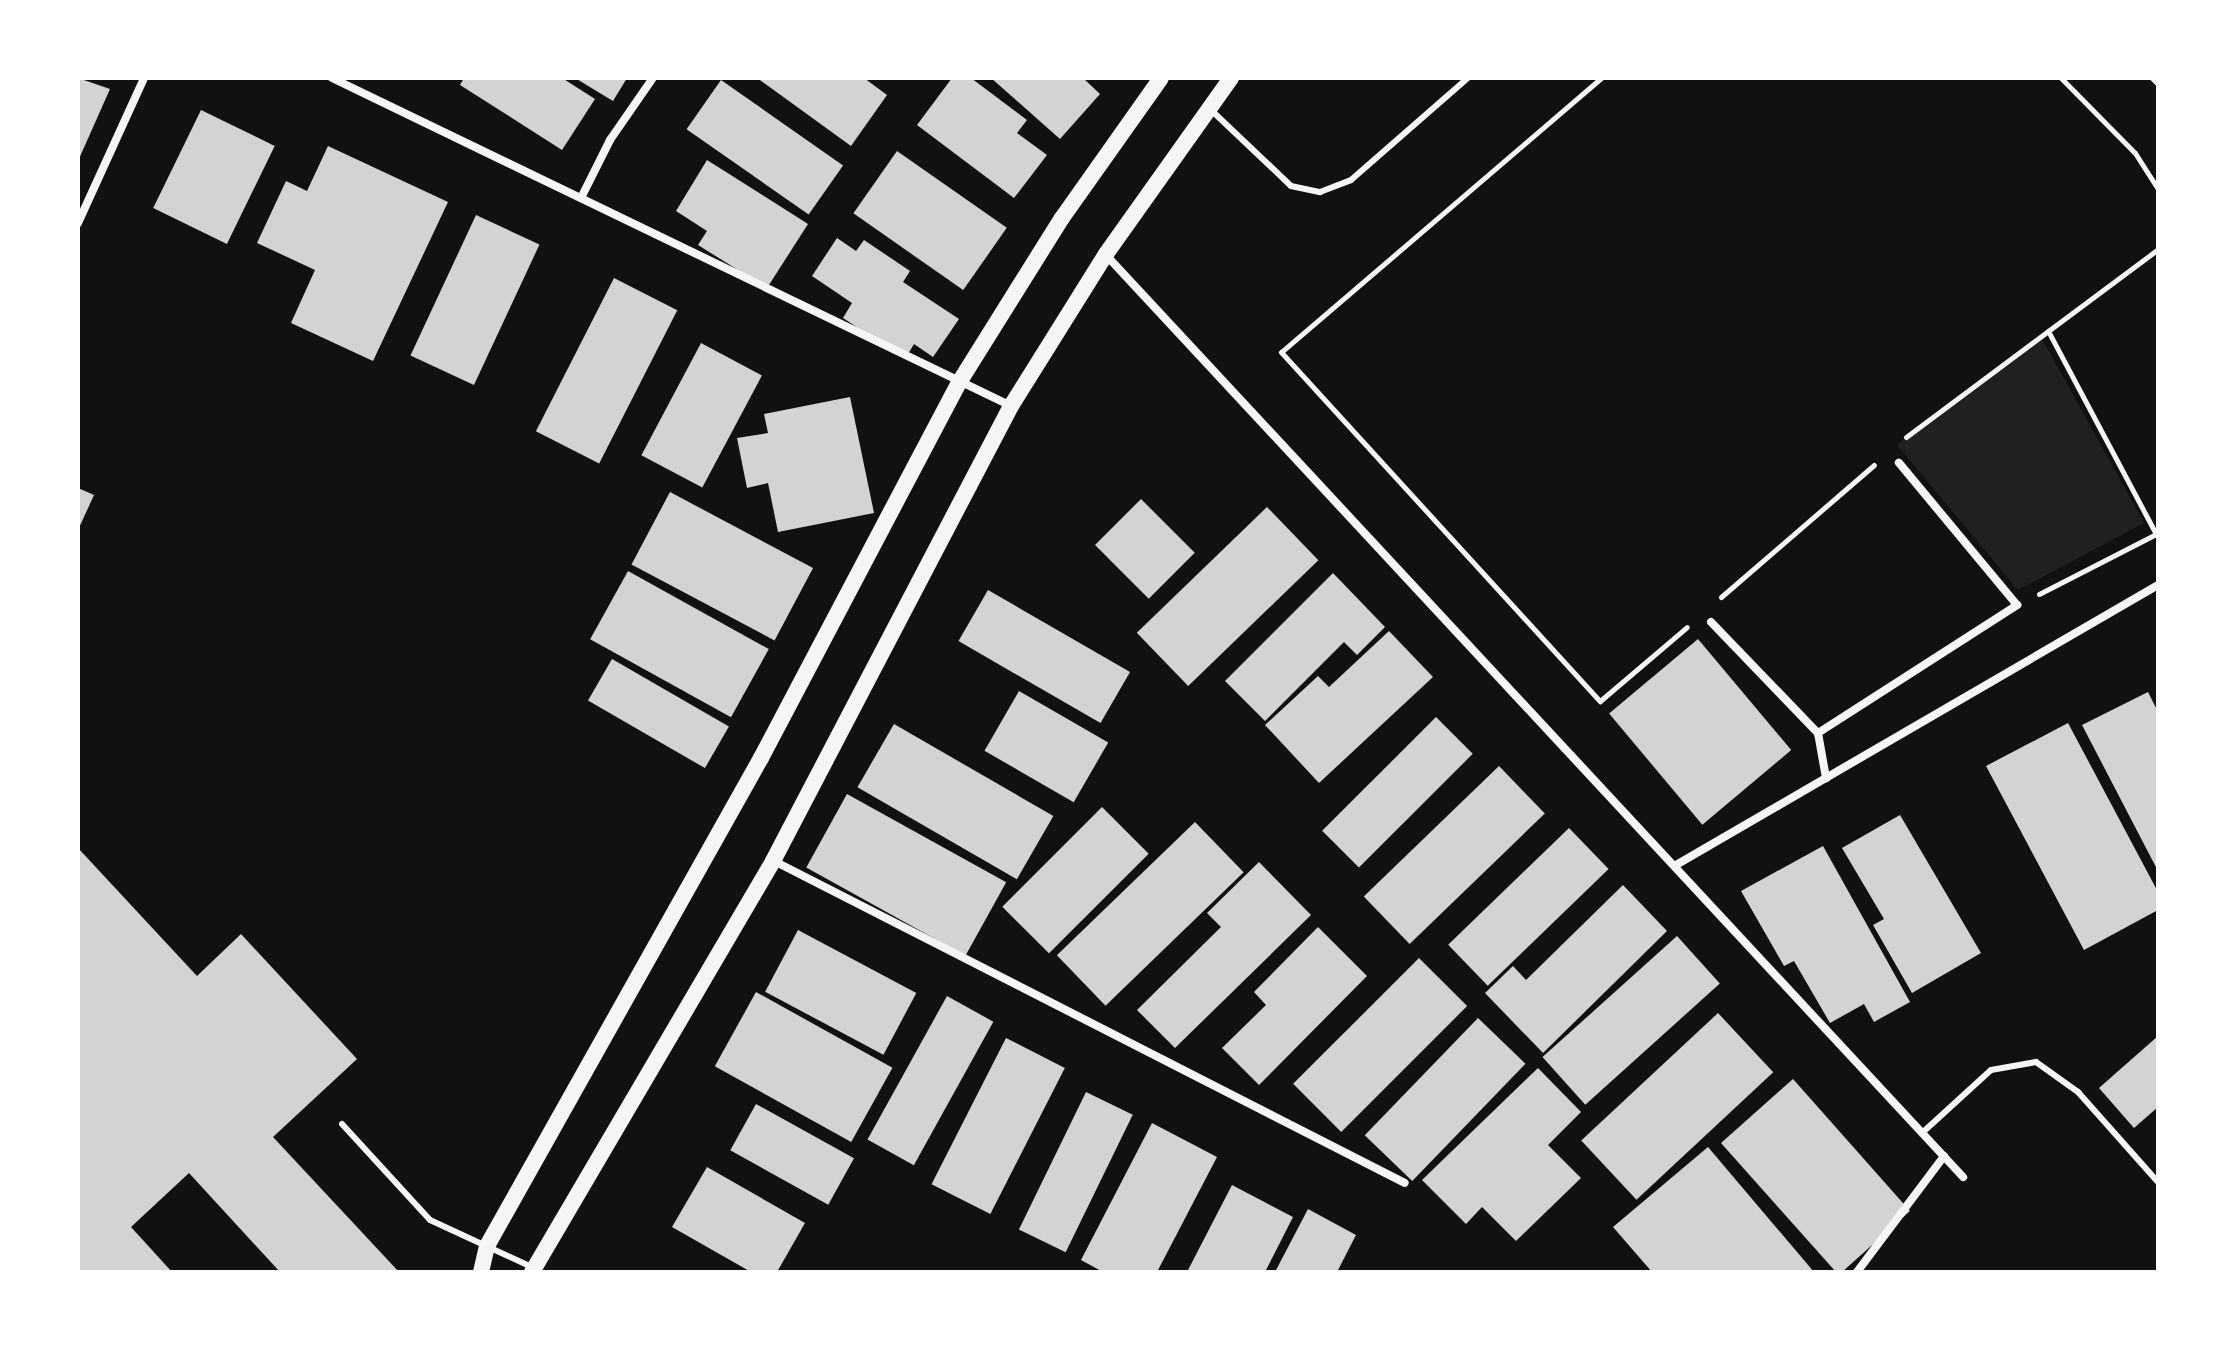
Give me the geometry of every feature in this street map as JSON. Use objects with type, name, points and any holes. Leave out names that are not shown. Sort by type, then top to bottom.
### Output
[{"type":"main road","points":[[481,1272],[487,1246],[761,758],[960,381],[1062,218],[1161,78]]},
{"type":"main road","points":[[533,1270],[773,861],[1011,406],[1106,254],[1207,105],[1231,78]]},
{"type":"street","points":[[78,223],[144,78]]},
{"type":"street","points":[[332,78],[1011,406]]},
{"type":"street","points":[[581,198],[610,140],[653,78]]},
{"type":"street","points":[[1106,254],[1963,1177]]},
{"type":"street","points":[[1818,733],[2017,605],[1899,463]]},
{"type":"street","points":[[1676,865],[2158,585]]},
{"type":"street","points":[[1711,622],[1818,733],[1826,778]]},
{"type":"street","points":[[773,861],[1405,1183]]},
{"type":"street","points":[[1857,1272],[1944,1156]]},
{"type":"lane","points":[[1207,105],[1291,186],[1320,192],[1351,180],[1468,78]]},
{"type":"lane","points":[[1922,1133],[1991,1070],[2036,1062],[2078,1092],[2158,1182]]},
{"type":"lane","points":[[342,1124],[430,1220],[533,1270]]},
{"type":"path","points":[[1600,701],[1281,352],[1601,78]]},
{"type":"path","points":[[2061,78],[2135,153],[2158,189]]},
{"type":"path","points":[[2017,605],[2156,534],[2048,331]]},
{"type":"shaded area","points":[[2041,337],[2144,523],[2018,590],[1897,445]]},
{"type":"building","points":[[78,78],[110,89],[78,161]]},
{"type":"building","points":[[464,78],[562,78],[595,99],[562,150],[460,85]]},
{"type":"building","points":[[575,78],[627,78],[613,101]]},
{"type":"building","points":[[757,78],[864,78],[887,95],[851,146]]},
{"type":"building","points":[[952,78],[971,78],[1027,120],[1017,133],[1047,155],[1014,198],[917,125]]},
{"type":"building","points":[[991,78],[1083,78],[1100,94],[1060,139]]},
{"type":"building","points":[[721,80],[843,165],[809,215],[687,129]]},
{"type":"building","points":[[201,110],[275,146],[227,244],[153,208]]},
{"type":"building","points":[[328,146],[448,202],[373,361],[291,323],[315,270],[257,243],[286,181],[307,191]]},
{"type":"building","points":[[897,151],[1007,228],[963,290],[853,213]]},
{"type":"building","points":[[707,160],[808,224],[767,288],[698,245],[707,231],[676,211]]},
{"type":"building","points":[[476,215],[539,245],[474,385],[410,355]]},
{"type":"building","points":[[837,238],[856,251],[864,240],[910,271],[903,282],[959,319],[933,357],[914,344],[905,359],[843,318],[852,303],[812,276]]},
{"type":"building","points":[[614,278],[677,310],[599,463],[536,431]]},
{"type":"building","points":[[701,343],[762,375],[702,488],[641,455]]},
{"type":"building","points":[[850,397],[874,513],[778,532],[768,483],[747,488],[737,438],[768,433],[764,414]]},
{"type":"building","points":[[78,488],[94,495],[78,530]]},
{"type":"building","points":[[670,492],[813,568],[775,640],[632,564]]},
{"type":"building","points":[[1141,499],[1195,553],[1149,599],[1095,545]]},
{"type":"building","points":[[1267,507],[1318,560],[1188,686],[1137,633]]},
{"type":"building","points":[[628,571],[769,649],[731,717],[590,639]]},
{"type":"building","points":[[1333,573],[1385,627],[1357,655],[1344,642],[1265,721],[1225,681]]},
{"type":"building","points":[[988,590],[1130,672],[1101,723],[958,641]]},
{"type":"building","points":[[1389,631],[1433,677],[1319,783],[1265,725],[1318,676],[1329,687]]},
{"type":"building","points":[[1698,639],[1791,750],[1702,825],[1609,714]]},
{"type":"building","points":[[612,659],[729,726],[705,768],[588,701]]},
{"type":"building","points":[[1019,691],[1108,742],[1074,802],[984,751]]},
{"type":"building","points":[[2148,692],[2158,712],[2158,871],[2082,725]]},
{"type":"building","points":[[1436,717],[1473,754],[1359,868],[1322,831]]},
{"type":"building","points":[[2068,723],[2158,892],[2158,910],[2084,950],[1986,766]]},
{"type":"building","points":[[894,724],[1053,816],[1017,879],[858,787]]},
{"type":"building","points":[[1499,766],[1545,813],[1410,944],[1364,897]]},
{"type":"building","points":[[847,794],[1006,882],[965,956],[806,867]]},
{"type":"building","points":[[1102,807],[1149,854],[1049,953],[1002,907]]},
{"type":"building","points":[[1900,815],[1981,953],[1912,993],[1873,925],[1884,919],[1842,848]]},
{"type":"building","points":[[1195,822],[1244,872],[1106,1006],[1057,955]]},
{"type":"building","points":[[1569,828],[1609,869],[1488,986],[1448,945]]},
{"type":"building","points":[[1823,846],[1910,1002],[1874,1022],[1864,1004],[1830,1023],[1794,961],[1784,966],[1741,891]]},
{"type":"building","points":[[78,848],[197,976],[241,934],[357,1059],[273,1137],[399,1272],[280,1272],[189,1173],[131,1227],[172,1272],[78,1272]]},
{"type":"building","points":[[1259,862],[1311,915],[1175,1048],[1137,1010],[1221,927],[1207,913]]},
{"type":"building","points":[[1623,885],[1667,931],[1543,1053],[1485,993],[1513,966],[1526,980]]},
{"type":"building","points":[[1318,927],[1367,976],[1259,1085],[1222,1048],[1266,1005],[1254,992]]},
{"type":"building","points":[[798,930],[916,993],[883,1055],[765,992]]},
{"type":"building","points":[[1677,936],[1720,984],[1585,1105],[1542,1057]]},
{"type":"building","points":[[1419,958],[1467,1006],[1341,1132],[1293,1084]]},
{"type":"building","points":[[756,992],[892,1068],[851,1142],[715,1066]]},
{"type":"building","points":[[947,996],[993,1022],[914,1165],[867,1139]]},
{"type":"building","points":[[1718,1013],[1773,1072],[1636,1200],[1581,1141]]},
{"type":"building","points":[[1478,1018],[1525,1064],[1412,1181],[1365,1135]]},
{"type":"building","points":[[2158,1036],[2158,1107],[2134,1128],[2099,1088]]},
{"type":"building","points":[[1006,1038],[1065,1068],[990,1214],[932,1184]]},
{"type":"building","points":[[1538,1068],[1581,1112],[1548,1145],[1581,1178],[1516,1241],[1482,1207],[1466,1224],[1422,1180]]},
{"type":"building","points":[[1793,1079],[1910,1211],[1842,1272],[1836,1272],[1721,1143]]},
{"type":"building","points":[[1086,1092],[1133,1115],[1066,1252],[1019,1230]]},
{"type":"building","points":[[756,1104],[854,1158],[828,1205],[730,1150]]},
{"type":"building","points":[[1152,1123],[1217,1157],[1157,1272],[1103,1272],[1081,1260]]},
{"type":"building","points":[[1708,1147],[1814,1272],[1652,1272],[1613,1227]]},
{"type":"building","points":[[707,1167],[805,1223],[777,1272],[751,1272],[672,1227]]},
{"type":"building","points":[[1232,1185],[1293,1217],[1265,1272],[1187,1272]]},
{"type":"building","points":[[1308,1209],[1356,1235],[1337,1272],[1275,1272]]}]
